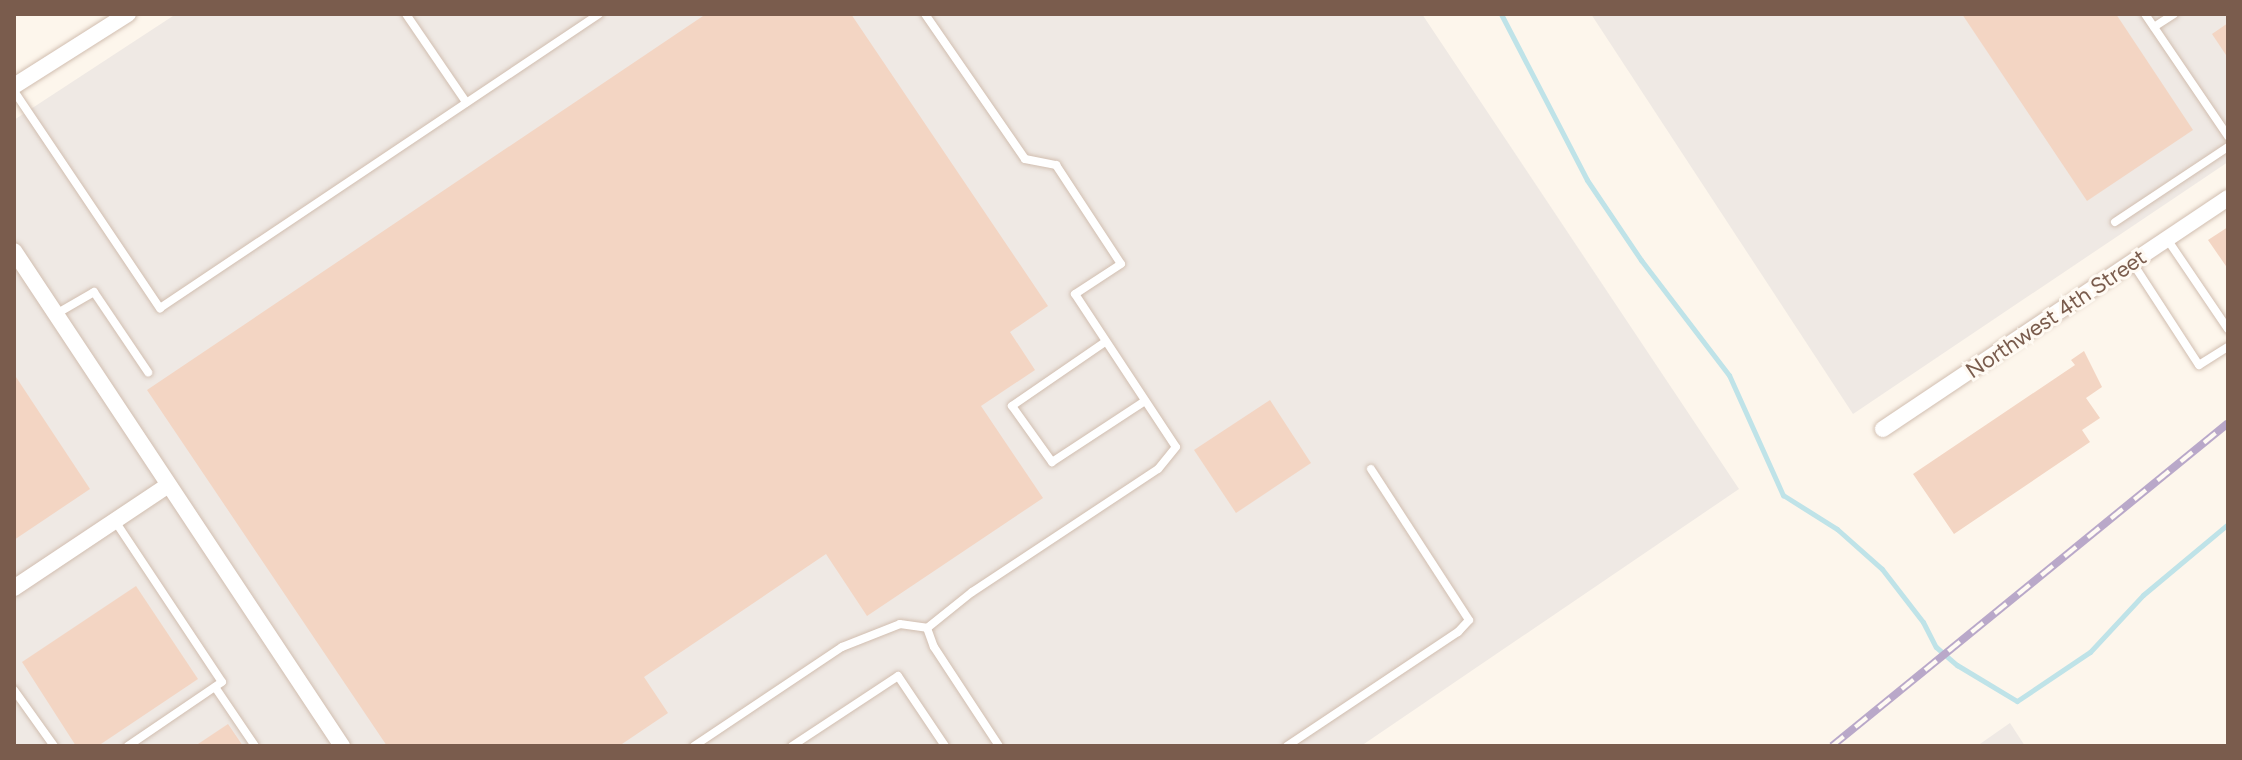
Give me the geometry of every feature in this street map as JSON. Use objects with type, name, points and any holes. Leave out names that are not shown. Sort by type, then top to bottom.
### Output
[{"type":"street","points":[[14,89],[128,14]]},
{"type":"street","name":"Northwest 4th Street","points":[[1883,429],[2228,198]]},
{"type":"street","points":[[14,251],[342,746]]},
{"type":"street","points":[[14,588],[167,486]]},
{"type":"lane","points":[[406,14],[466,102]]},
{"type":"lane","points":[[14,89],[160,308],[599,14]]},
{"type":"lane","points":[[694,746],[842,647],[900,624],[927,628],[972,592],[1158,469],[1176,447],[1075,294],[1121,264],[1056,165],[1025,159],[925,14]]},
{"type":"lane","points":[[2145,14],[2228,136]]},
{"type":"lane","points":[[2154,27],[2174,14]]},
{"type":"lane","points":[[2115,222],[2228,147]]},
{"type":"lane","points":[[2167,239],[2228,329]]},
{"type":"lane","points":[[2132,262],[2199,365],[2228,347]]},
{"type":"lane","points":[[55,314],[94,292],[148,372]]},
{"type":"lane","points":[[1105,342],[1012,406],[1052,462],[1145,401]]},
{"type":"lane","points":[[1287,746],[1458,632],[1469,620],[1371,469]]},
{"type":"lane","points":[[115,521],[222,682],[128,746]]},
{"type":"lane","points":[[927,628],[934,647],[999,746]]},
{"type":"lane","points":[[792,746],[898,676],[945,746]]},
{"type":"lane","points":[[215,687],[255,746]]},
{"type":"lane","points":[[14,690],[54,746]]},
{"type":"shaded area","points":[[176,14],[1422,14],[1739,489],[1361,746],[14,746],[14,120]]},
{"type":"shaded area","points":[[1591,14],[2228,14],[2228,162],[1853,414]]},
{"type":"shaded area","points":[[2010,723],[2025,746],[1977,746]]},
{"type":"building","points":[[706,14],[851,14],[1048,306],[1010,332],[1035,370],[981,406],[1043,498],[867,616],[826,554],[644,677],[668,713],[619,746],[387,746],[147,390]]},
{"type":"building","points":[[1962,14],[2116,14],[2193,130],[2087,201]]},
{"type":"building","points":[[2228,23],[2228,58],[2212,34]]},
{"type":"building","points":[[2228,227],[2228,269],[2208,240]]},
{"type":"building","points":[[2084,351],[2102,387],[2086,398],[2100,418],[2082,430],[2090,442],[1954,534],[1913,474],[2075,365],[2071,360]]},
{"type":"building","points":[[14,374],[90,489],[14,540]]},
{"type":"building","points":[[1270,400],[1311,463],[1236,513],[1194,450]]},
{"type":"building","points":[[136,586],[198,679],[98,746],[76,746],[22,662]]},
{"type":"building","points":[[228,724],[243,746],[195,746]]},
{"type":"waterway","points":[[1501,14],[1587,180],[1641,260],[1729,375],[1783,495],[1837,529],[1882,569],[1923,622],[1936,647],[1957,665],[2017,701],[2090,652],[2143,595],[2228,524]]},
{"type":"railway","points":[[1832,746],[2228,423]]}]
